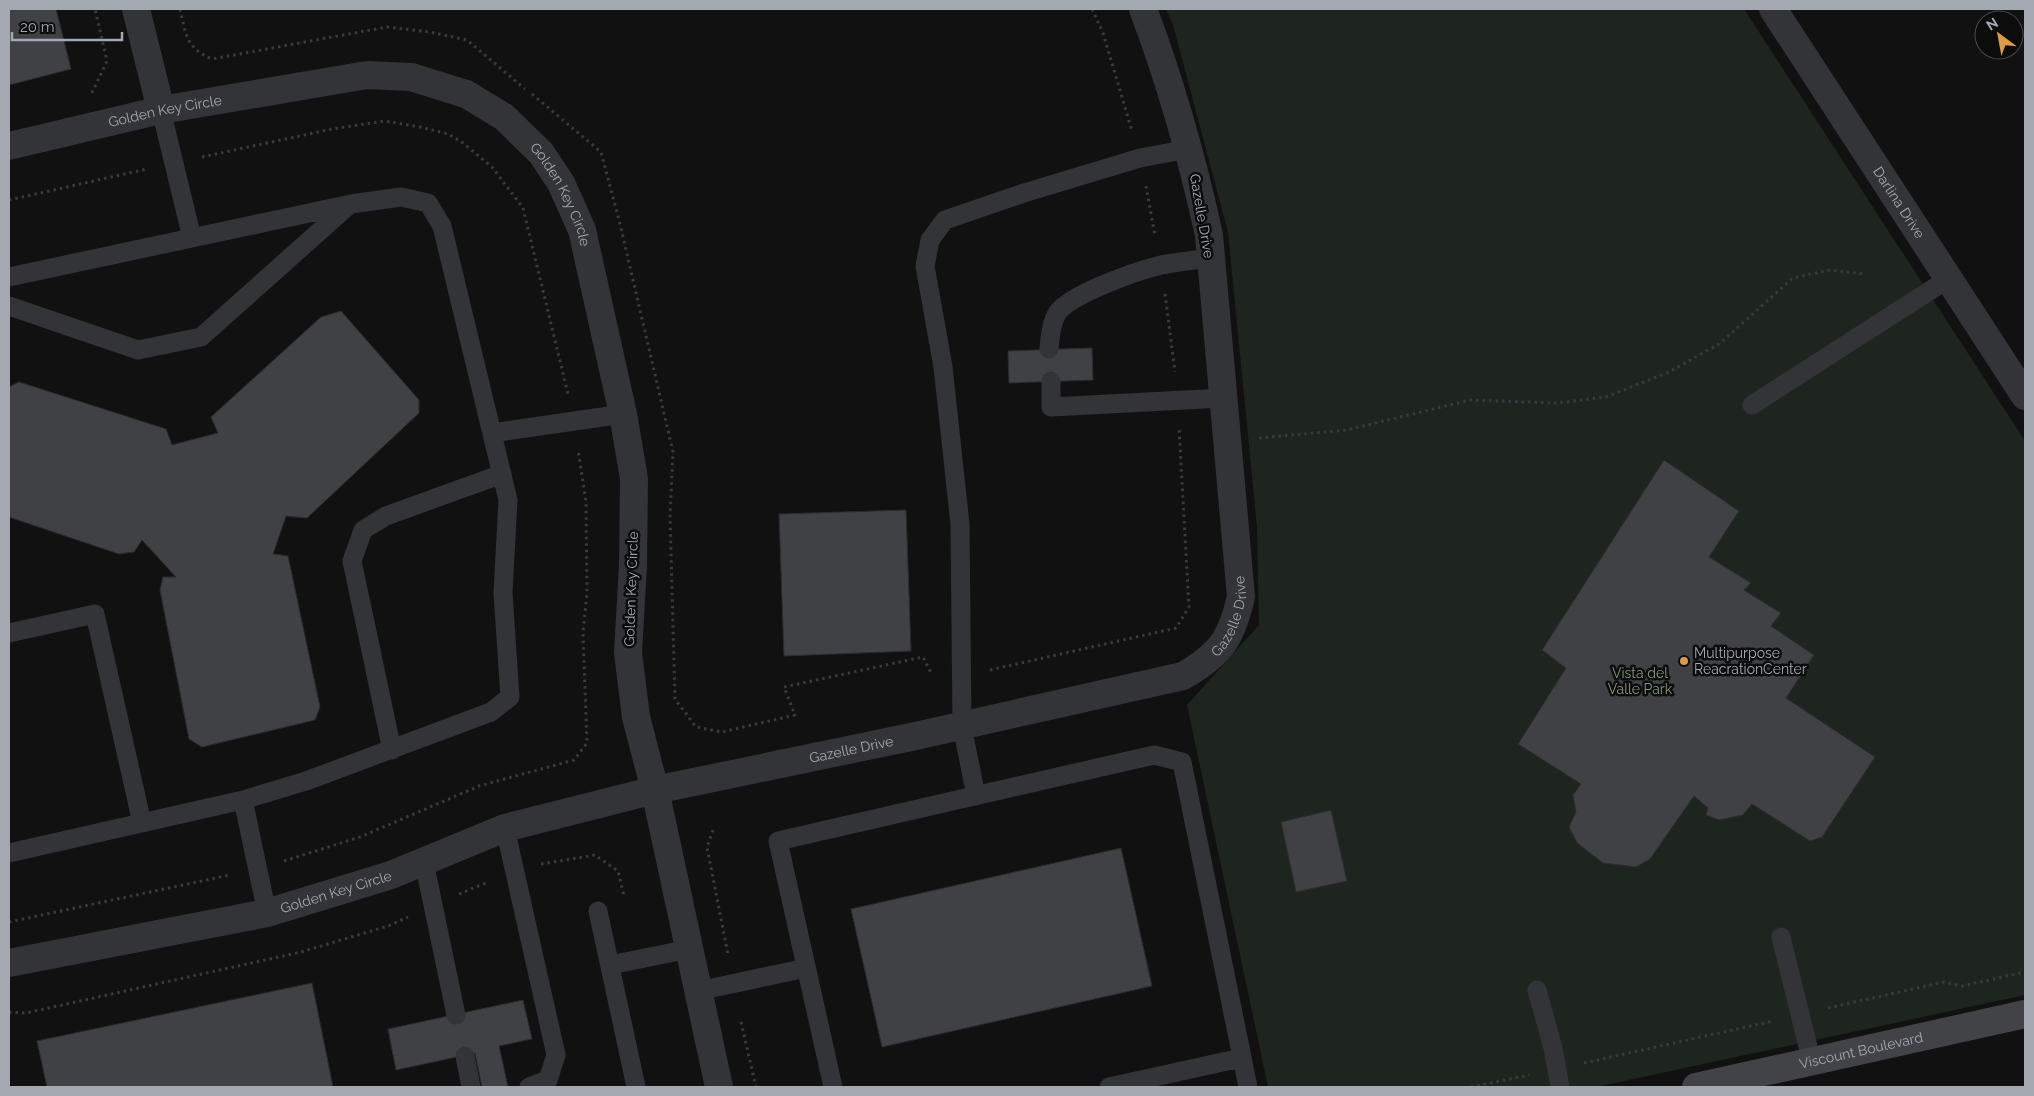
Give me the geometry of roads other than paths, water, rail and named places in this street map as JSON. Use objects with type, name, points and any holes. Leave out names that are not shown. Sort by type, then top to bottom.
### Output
[{"type":"main road","name":"Viscount Boulevard","points":[[1696,1087],[2025,1014]]},
{"type":"street","points":[[136,9],[162,110]]},
{"type":"street","name":"Gazelle Drive","points":[[655,790],[962,726],[1183,676],[1207,662],[1220,648],[1234,624],[1241,597],[1209,235],[1188,148],[1163,61],[1143,9]]},
{"type":"street","name":"Darlina Drive","points":[[1773,9],[2025,396]]},
{"type":"street","name":"Golden Key Circle","points":[[9,146],[162,110],[367,75],[411,77],[466,94],[504,117],[541,153],[561,183],[582,230],[623,414],[634,479],[633,565],[628,653],[636,717],[655,790],[719,1087]]},
{"type":"street","name":"Golden Key Circle","points":[[9,963],[267,913],[391,875],[505,828],[655,790]]},
{"type":"lane","points":[[162,110],[192,238]]},
{"type":"lane","points":[[976,796],[962,726],[960,677],[960,524],[943,367],[925,266],[930,240],[945,220],[1024,193],[1140,158],[1188,148]]},
{"type":"lane","points":[[9,276],[351,204],[401,197],[428,203],[442,226],[508,500],[503,593],[510,697],[491,712],[306,782],[243,800],[9,853]]},
{"type":"lane","points":[[9,306],[138,350],[201,337],[351,204]]},
{"type":"lane","points":[[1049,349],[1050,333],[1058,312],[1078,296],[1129,275],[1161,266],[1210,258]]},
{"type":"lane","points":[[1752,405],[1948,279]]},
{"type":"lane","points":[[1051,381],[1051,407],[1223,398]]},
{"type":"lane","points":[[492,434],[623,414]]},
{"type":"lane","points":[[392,750],[352,561],[363,530],[386,516],[502,474]]},
{"type":"lane","points":[[9,633],[95,614],[142,823]]},
{"type":"lane","points":[[833,1087],[778,841],[1154,755],[1182,762],[1248,1087]]},
{"type":"lane","points":[[243,800],[267,913]]},
{"type":"lane","points":[[505,828],[556,1055],[548,1080],[529,1087]]},
{"type":"lane","points":[[424,862],[456,1015]]},
{"type":"lane","points":[[598,911],[636,1087]]},
{"type":"lane","points":[[1782,937],[1812,1062]]},
{"type":"lane","points":[[610,966],[690,950]]},
{"type":"lane","points":[[698,991],[806,968]]},
{"type":"lane","points":[[1537,990],[1559,1078]]},
{"type":"lane","points":[[464,1056],[471,1087]]},
{"type":"lane","points":[[1109,1087],[1241,1058]]},
{"type":"place","name":"Multipurpose ReacrationCenter","points":[[1684,661]]},
{"type":"park label","name":"Vista del Valle Park","points":[[1640,682]]}]
